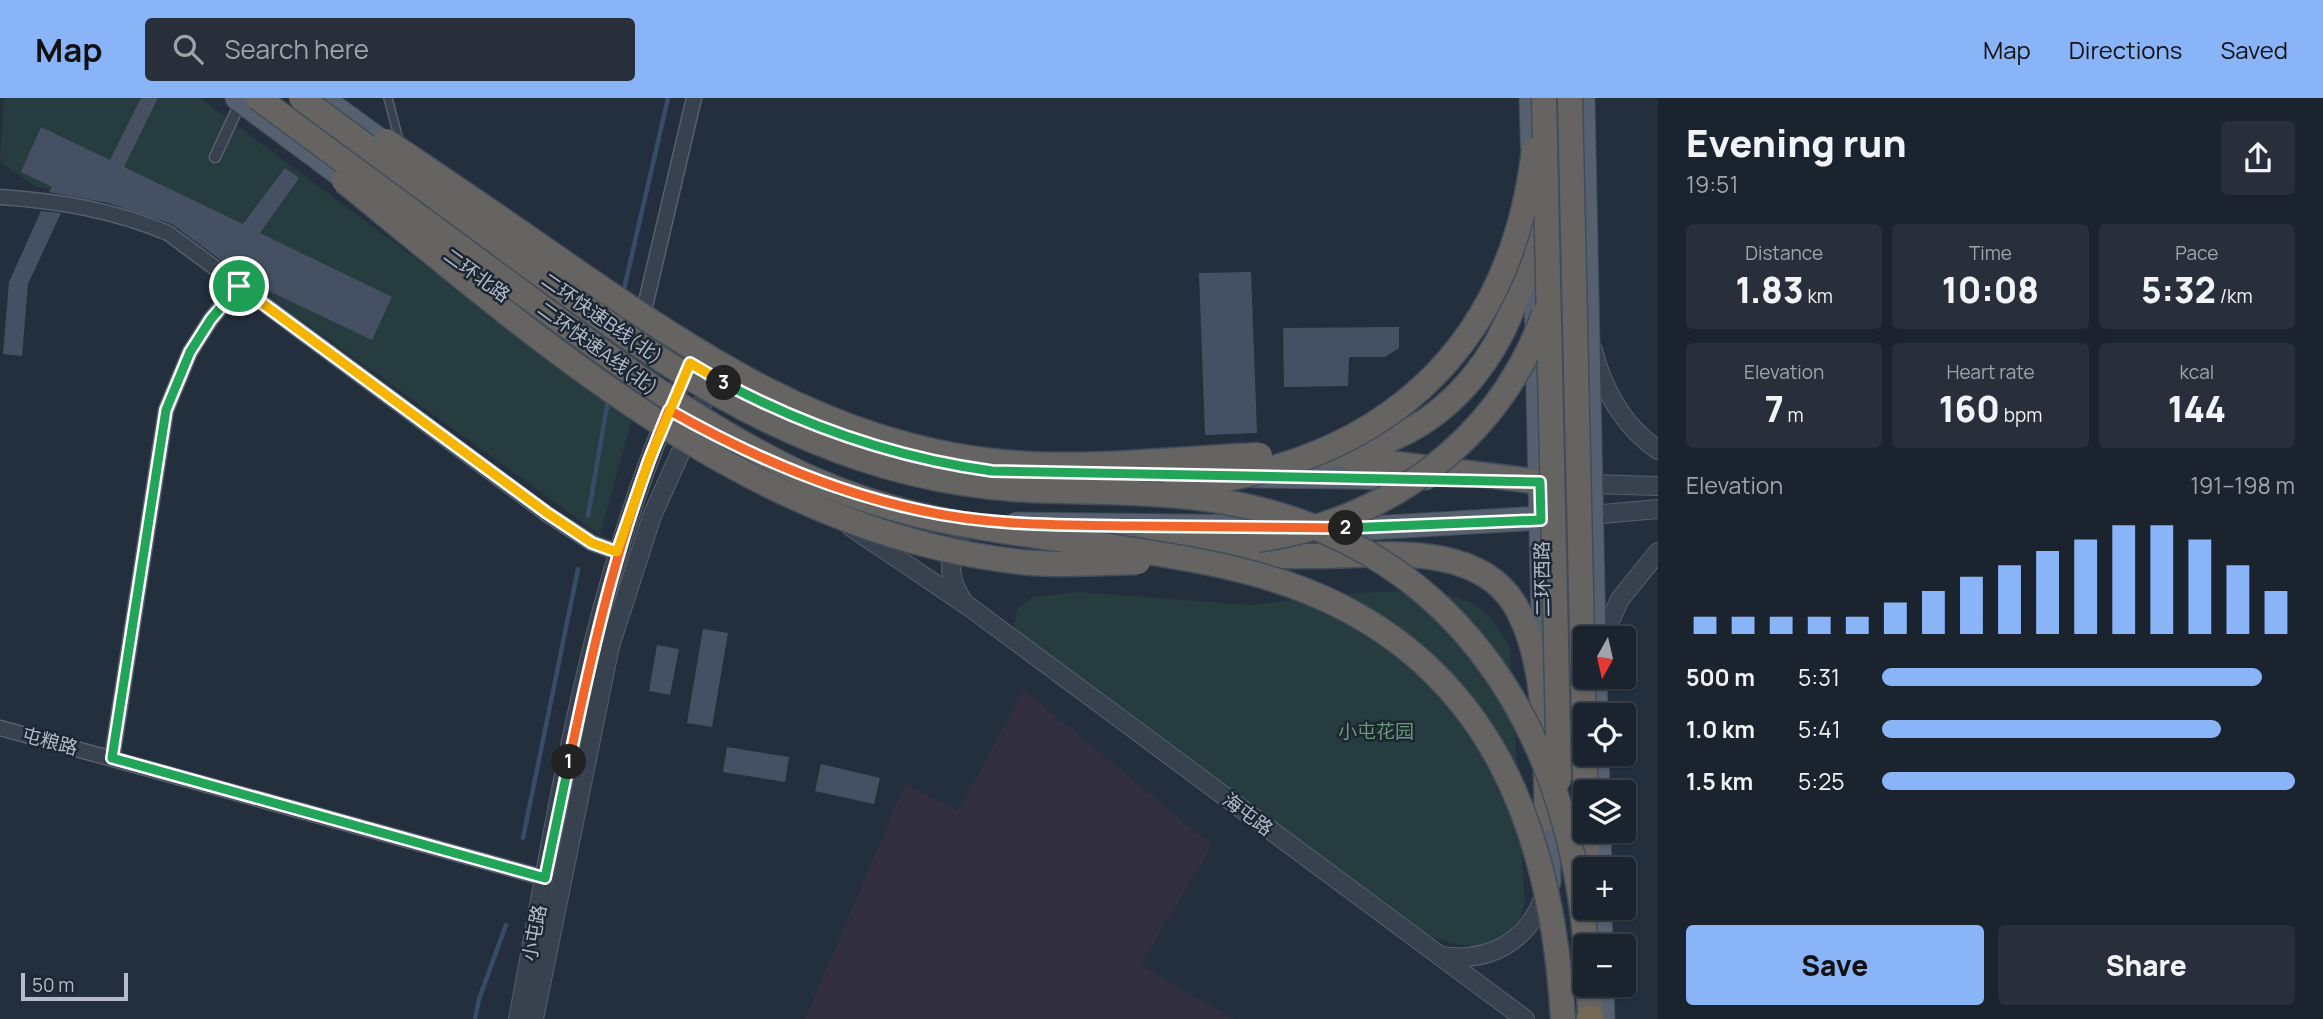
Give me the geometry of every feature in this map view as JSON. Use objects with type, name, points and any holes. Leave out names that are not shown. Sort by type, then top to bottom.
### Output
[{"type":"highway","name":"二环快速B线(北)","points":[[301,98],[631,341],[746,410],[811,440],[903,471],[986,486],[1061,490]]},
{"type":"highway","points":[[322,98],[690,349],[758,387],[851,428],[937,452],[1014,463],[1120,463],[1260,455],[1323,456],[1540,482]]},
{"type":"highway","points":[[1061,490],[1168,486],[1268,471],[1304,460],[1344,442],[1407,400],[1438,370],[1468,334],[1505,269],[1526,198],[1538,98]]},
{"type":"highway","points":[[1544,98],[1582,1019]]},
{"type":"highway","points":[[1058,540],[1166,545],[1217,544],[1284,536],[1331,523],[1382,501],[1420,478],[1456,450],[1487,416],[1514,379],[1544,315],[1560,229],[1569,98]]},
{"type":"highway","points":[[1569,98],[1585,780]]},
{"type":"highway","points":[[244,99],[446,263],[591,375],[689,441],[784,494],[897,537],[990,557],[1076,564],[1215,557],[1417,556],[1453,562],[1487,578],[1507,594],[1526,630],[1537,677],[1545,758],[1547,819]]},
{"type":"highway","name":"二环快速A线(北)","points":[[244,99],[624,367],[755,450],[835,488],[904,512],[964,527],[1058,540]]},
{"type":"highway","points":[[1323,456],[1356,451],[1412,428],[1448,402],[1480,368],[1507,326],[1518,301],[1531,246],[1534,216]]},
{"type":"highway","points":[[1061,490],[1157,494],[1237,504],[1306,522],[1350,543],[1407,581],[1467,636],[1511,694],[1545,758],[1573,846],[1585,934]]},
{"type":"highway","points":[[1058,540],[1184,559],[1298,587],[1367,623],[1433,675],[1484,733],[1506,768],[1524,809],[1582,1019]]},
{"type":"highway","points":[[1582,1019],[1587,997]]},
{"type":"main road","points":[[322,98],[638,330],[690,363],[781,411],[870,445],[931,461],[992,471],[1591,484]]},
{"type":"main road","name":"二环西路","points":[[1531,98],[1552,1019]]},
{"type":"main road","points":[[1583,98],[1594,626]]},
{"type":"main road","name":"二环北路","points":[[244,99],[590,359],[696,425],[781,467],[855,494],[920,511],[987,522],[1054,525],[1370,528],[1592,515]]},
{"type":"main road","points":[[1582,1019],[1595,997]]},
{"type":"street","points":[[638,330],[694,98]]},
{"type":"street","points":[[215,157],[244,99]]},
{"type":"street","points":[[0,197],[46,200],[132,218],[168,233],[547,513],[592,543],[617,552]]},
{"type":"street","points":[[112,758],[166,410],[190,352],[211,319],[239,286]]},
{"type":"street","points":[[1587,317],[1595,359],[1610,395],[1629,424],[1658,450]]},
{"type":"street","name":"小屯路","points":[[517,1019],[596,634],[617,552],[669,410],[690,363]]},
{"type":"street","name":"小屯路","points":[[534,1019],[610,646],[652,516],[696,425],[715,377]]},
{"type":"street","name":"海屯路","points":[[696,425],[971,608],[1525,1019]]},
{"type":"street","points":[[1591,484],[1658,486]]},
{"type":"street","points":[[1592,515],[1658,509]]},
{"type":"street","points":[[971,608],[954,586],[951,556],[965,532],[987,522]]},
{"type":"street","points":[[1608,626],[1620,598],[1658,552]]},
{"type":"street","name":"屯粮路","points":[[0,728],[545,878]]},
{"type":"street","points":[[1440,956],[1479,956],[1513,942],[1538,913],[1549,881]]},
{"type":"lane","points":[[388,98],[400,155]]},
{"type":"shaded area","points":[[1024,690],[1212,845],[1140,965],[1234,1019],[805,1019],[905,784],[958,810]]},
{"type":"green space","points":[[4,98],[200,98],[632,419],[600,535],[284,307],[194,236],[125,204],[36,187],[0,162]]},
{"type":"green space","name":"小屯花园","points":[[1429,590],[1478,607],[1486,613],[1510,647],[1525,903],[1520,919],[1498,945],[1464,946],[1423,935],[1021,639],[1014,624],[1018,608],[1033,597],[1079,592],[1250,605],[1357,593]]},
{"type":"building","points":[[141,98],[158,98],[124,167],[243,224],[285,168],[299,178],[260,233],[392,297],[372,340],[250,282],[172,224],[108,203],[49,192],[52,187],[21,172],[41,127],[110,160]]},
{"type":"building","points":[[41,211],[61,213],[28,284],[22,356],[3,354],[9,282]]},
{"type":"building","points":[[1251,272],[1257,433],[1205,435],[1199,273]]},
{"type":"building","points":[[1399,327],[1399,348],[1385,357],[1349,357],[1348,386],[1284,387],[1283,328]]},
{"type":"building","points":[[703,629],[728,633],[712,727],[687,723]]},
{"type":"building","points":[[657,645],[679,649],[670,695],[649,691]]},
{"type":"building","points":[[727,747],[789,757],[785,782],[723,772]]},
{"type":"building","points":[[821,764],[880,778],[874,804],[815,791]]},
{"type":"waterway","points":[[624,289],[668,98]]},
{"type":"waterway","points":[[588,516],[608,400]]},
{"type":"waterway","points":[[523,838],[578,569]]},
{"type":"waterway","points":[[475,1019],[479,999],[506,925]]},
{"type":"route","points":[[239,286],[211,319],[190,352],[166,410],[112,758],[545,878],[596,634],[617,552],[649,460],[669,410],[699,427],[729,443],[760,458],[823,483],[920,511],[987,522],[1370,528],[1541,520],[1540,482],[1055,474],[962,467],[901,454],[811,424],[752,398],[690,363],[678,388],[662,428],[649,460],[617,552],[592,543],[547,513],[239,286]]}]
